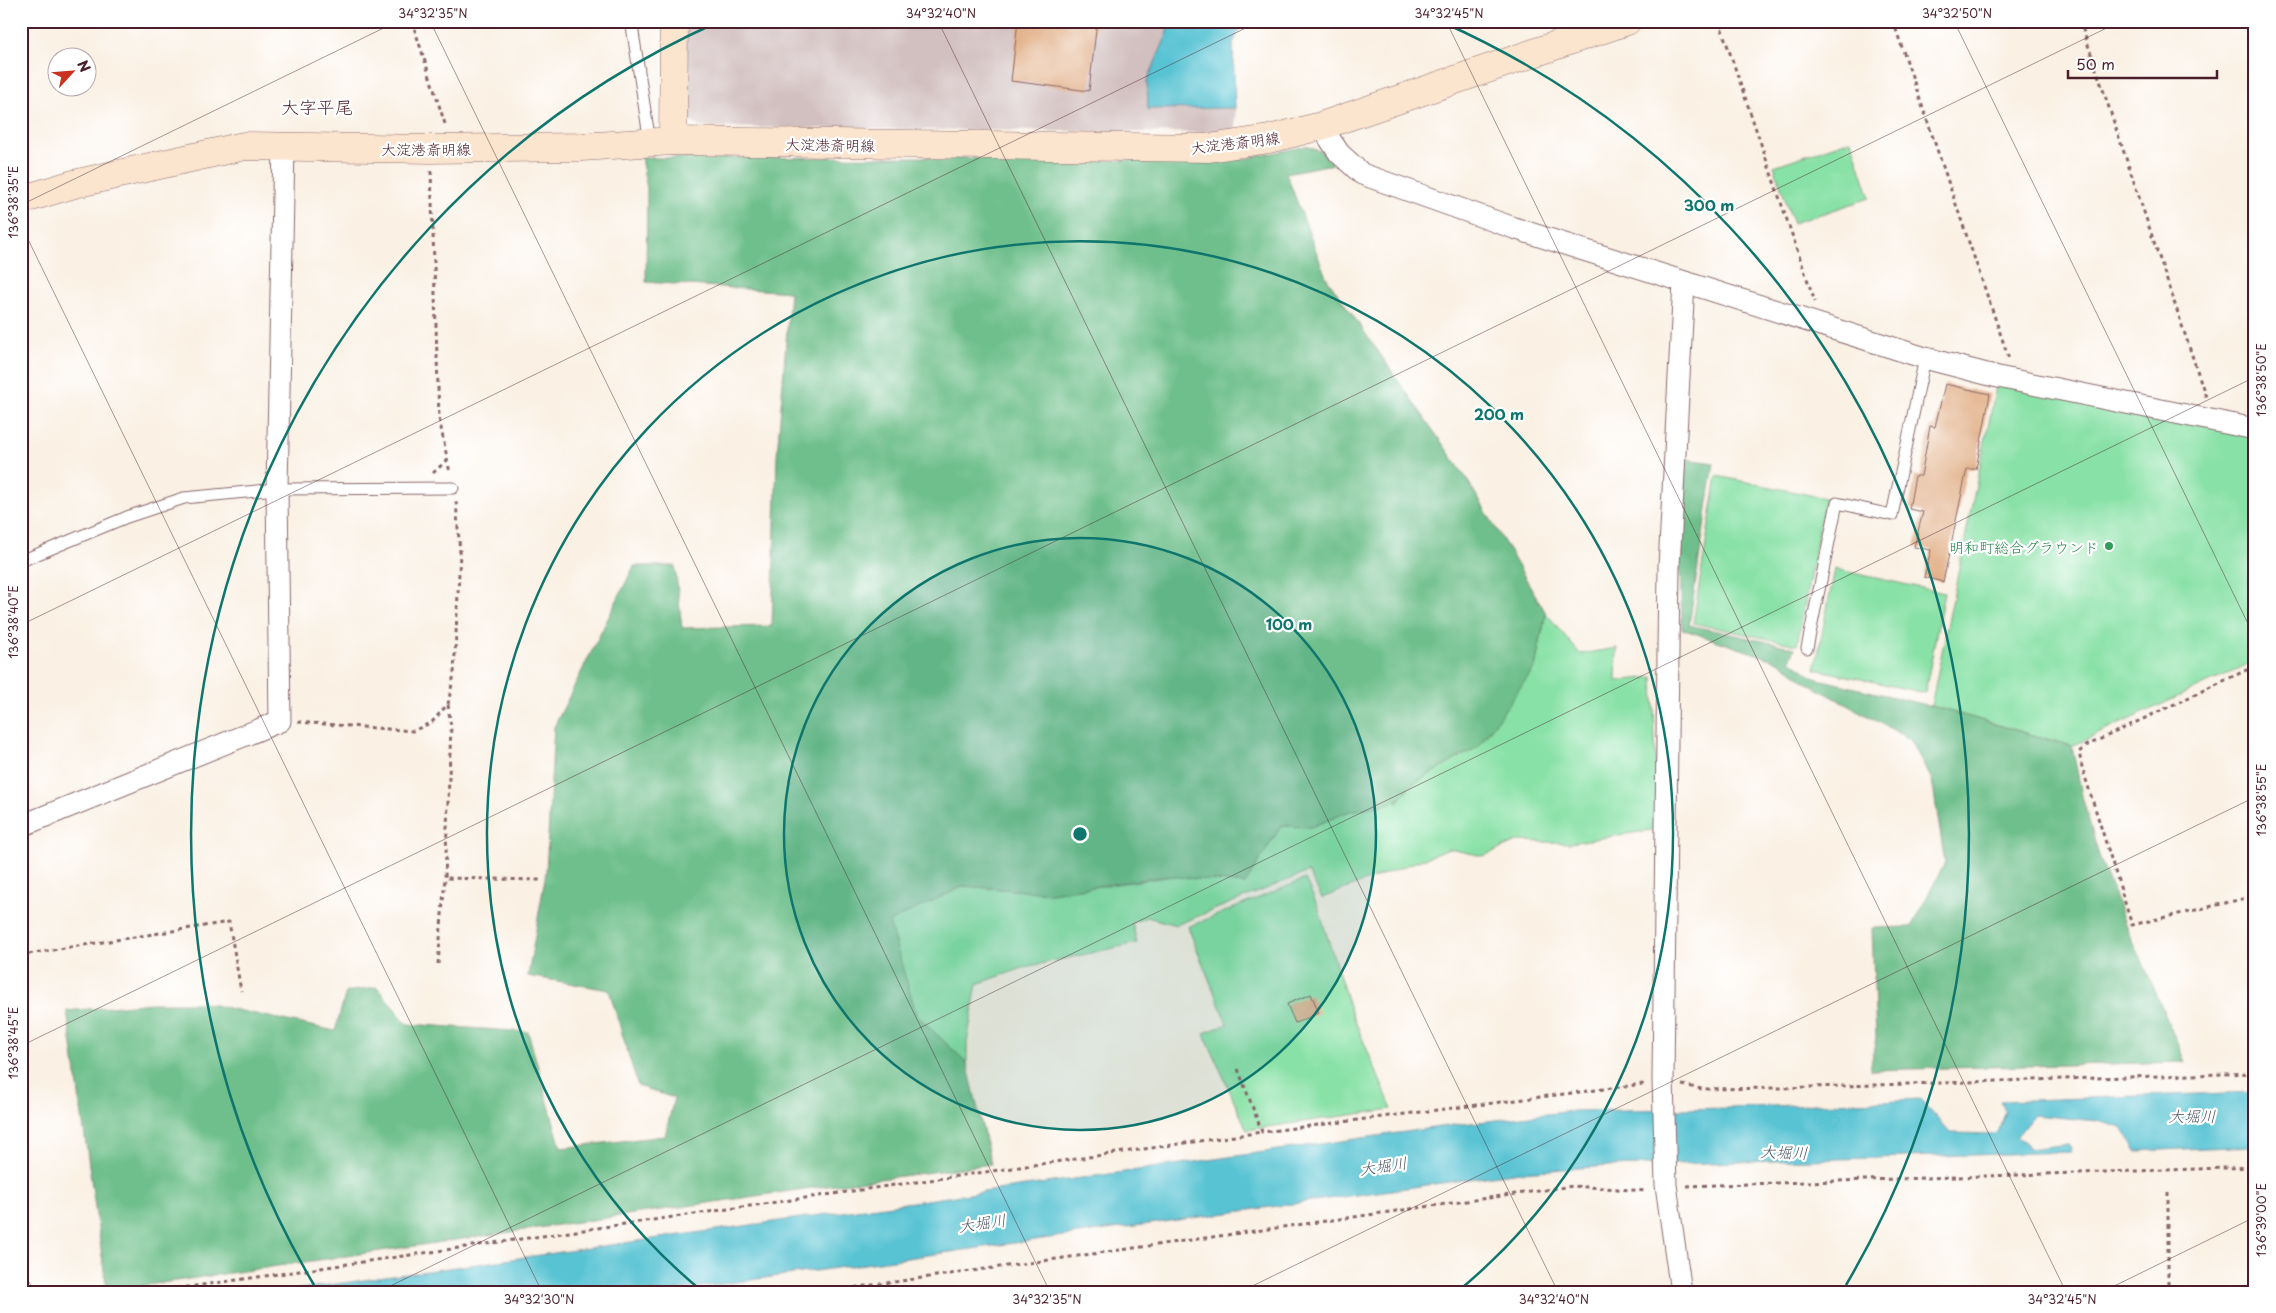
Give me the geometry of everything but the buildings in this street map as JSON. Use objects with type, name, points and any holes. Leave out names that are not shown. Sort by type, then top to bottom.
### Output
[{"type":"main road","points":[[661,142],[674,21]]},
{"type":"main road","name":"大淀港斎明線","points":[[21,200],[74,184],[208,152],[244,146],[581,147],[661,142],[1209,148],[1269,139],[1321,126],[1627,21]]},
{"type":"street","points":[[1321,126],[1339,153],[1362,174],[1514,228],[1925,358],[2016,381],[2255,429]]},
{"type":"street","points":[[21,826],[280,721],[277,489],[284,146]]},
{"type":"street","points":[[1681,1292],[1667,1189],[1663,1085],[1669,567],[1684,282]]},
{"type":"lane","points":[[632,26],[661,142]]},
{"type":"lane","points":[[1807,648],[1837,503],[1892,515],[1925,358]]},
{"type":"lane","points":[[21,561],[127,516],[184,498],[277,489],[453,488]]},
{"type":"path","points":[[412,21],[453,148]]},
{"type":"path","points":[[1718,21],[1823,326]]},
{"type":"path","points":[[1893,21],[2016,381]]},
{"type":"path","points":[[2080,21],[2214,420]]},
{"type":"path","points":[[2255,666],[2086,746],[2079,752],[2082,767],[2132,925],[2255,896]]},
{"type":"path","points":[[438,964],[445,878],[451,727],[448,704]]},
{"type":"path","points":[[445,878],[540,880]]},
{"type":"path","points":[[21,955],[229,922],[241,992]]},
{"type":"path","points":[[1238,1069],[1262,1132]]},
{"type":"path","points":[[154,1292],[1262,1132],[1624,1087],[1663,1085],[1702,1089],[1750,1088],[2255,1073]]},
{"type":"path","points":[[822,1292],[1573,1186],[1667,1189],[1687,1186],[2255,1167]]},
{"type":"path","points":[[2168,1192],[2168,1292]]},
{"type":"shaded area","points":[[685,21],[1244,21],[1233,43],[1236,133],[699,127],[684,115]]},
{"type":"green space","points":[[1851,140],[1870,198],[1793,223],[1774,166]]},
{"type":"green space","points":[[1306,146],[1322,152],[1333,164],[1286,173],[1326,277],[1465,476],[1546,613],[1535,667],[1478,747],[1411,785],[1397,802],[1350,811],[1311,827],[1281,826],[1245,884],[1168,876],[1050,893],[964,886],[889,922],[917,1016],[967,1063],[991,1164],[790,1191],[107,1291],[67,1011],[153,1003],[204,1003],[335,1031],[346,992],[377,987],[407,1024],[528,1032],[561,1148],[665,1136],[674,1098],[638,1086],[609,990],[528,976],[546,872],[554,727],[634,566],[675,566],[682,628],[772,626],[777,456],[790,292],[646,282],[647,188],[641,158],[928,157],[1076,161],[1244,159]]},
{"type":"green space","name":"明和町総合グラウンド","points":[[1998,377],[2255,430],[2255,661],[2072,746],[1931,706]]},
{"type":"green space","points":[[1686,459],[1714,463],[1689,625],[1795,648],[1790,660],[1814,678],[1931,706],[2072,746],[2083,800],[2100,859],[2129,934],[2185,1062],[1870,1070],[1876,1038],[1872,928],[1911,927],[1945,863],[1932,780],[1910,739],[1809,684],[1780,662],[1682,629],[1680,563]]},
{"type":"green space","points":[[1717,476],[1825,498],[1797,645],[1693,623]]},
{"type":"green space","points":[[1835,569],[1944,593],[1925,693],[1815,669]]},
{"type":"green space","points":[[1546,613],[1580,654],[1617,648],[1616,681],[1653,677],[1658,829],[1570,843],[1519,841],[1483,856],[1449,849],[1322,898],[1308,872],[1176,925],[1147,917],[1132,923],[1137,943],[1026,967],[977,984],[967,1042],[967,1063],[917,1016],[888,922],[964,886],[1050,893],[1174,876],[1245,884],[1281,826],[1311,827],[1350,811],[1397,802],[1411,785],[1436,770],[1535,667]]},
{"type":"green space","points":[[1305,879],[1318,907],[1350,1009],[1392,1109],[1247,1130],[1204,1033],[1227,1024],[1188,927]]},
{"type":"water","points":[[1169,21],[1244,21],[1233,43],[1235,108],[1148,109],[1147,81],[1166,37]]},
{"type":"water","name":"大堀川","points":[[2255,1092],[2255,1146],[2136,1151],[2122,1128],[2098,1121],[2034,1115],[2016,1137],[2026,1142],[2028,1149],[2068,1144],[2071,1152],[1610,1166],[1520,1172],[665,1292],[280,1292],[1454,1125],[1572,1111],[1732,1108],[1920,1099],[1950,1133],[1996,1134],[2006,1112],[2000,1101]]},
{"type":"place","name":"明和町総合グラウンド","points":[[2109,546]]},
{"type":"district","name":"大字平尾","points":[[317,106]]}]
